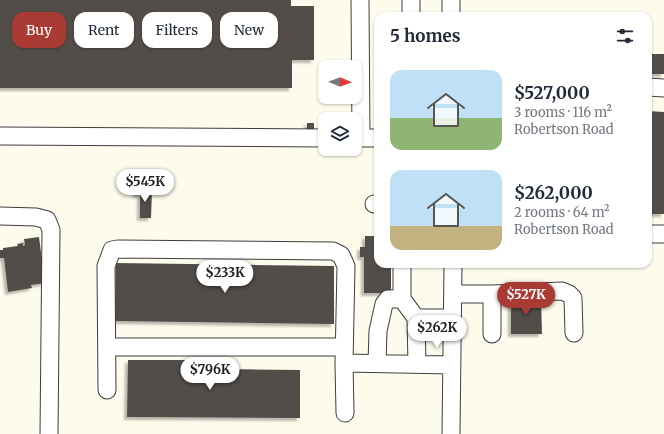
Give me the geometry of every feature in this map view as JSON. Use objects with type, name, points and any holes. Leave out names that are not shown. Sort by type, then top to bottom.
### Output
[{"type":"street","points":[[358,112],[360,0]]},
{"type":"street","points":[[411,0],[411,12]]},
{"type":"street","points":[[451,0],[451,12]]},
{"type":"street","points":[[652,87],[664,88]]},
{"type":"street","points":[[0,136],[318,138]]},
{"type":"street","points":[[362,138],[374,138]]},
{"type":"street","points":[[0,216],[36,217],[47,220],[51,230],[49,434]]},
{"type":"street","points":[[652,234],[664,234]]},
{"type":"street","points":[[107,390],[106,266],[112,250],[333,250],[341,254],[346,266],[344,355],[345,413]]},
{"type":"street","points":[[402,268],[402,299],[416,318],[417,364]]},
{"type":"street","points":[[451,434],[453,268]]},
{"type":"street","points":[[453,294],[562,291],[569,294],[573,298],[574,334]]},
{"type":"street","points":[[492,294],[492,334]]},
{"type":"street","points":[[377,363],[378,331],[384,304],[388,299],[402,299]]},
{"type":"street","points":[[416,318],[452,318]]},
{"type":"street","points":[[107,347],[344,355],[377,363],[452,365]]},
{"type":"building","points":[[0,0],[291,0],[291,6],[314,6],[314,60],[292,60],[292,88],[0,88]]},
{"type":"building","points":[[652,54],[664,54],[664,74],[652,74]]},
{"type":"building","points":[[652,111],[664,112],[664,214],[652,214]]},
{"type":"building","points":[[307,123],[314,123],[314,129],[307,131]]},
{"type":"building","points":[[140,189],[152,190],[151,218],[140,218],[140,195],[136,195],[136,191],[140,192]]},
{"type":"building","points":[[365,236],[374,236],[374,268],[391,268],[391,293],[364,293],[364,257],[360,257],[360,247],[365,247]]},
{"type":"building","points":[[39,237],[45,283],[31,285],[32,288],[8,292],[4,258],[0,258],[0,250],[3,250],[3,248],[18,246],[17,244],[23,243],[23,246],[25,245],[24,239]]},
{"type":"building","points":[[116,263],[334,266],[334,324],[115,321]]},
{"type":"building","points":[[511,297],[541,297],[542,334],[511,334]]},
{"type":"building","points":[[128,360],[210,360],[211,369],[300,370],[300,418],[127,417]]}]
